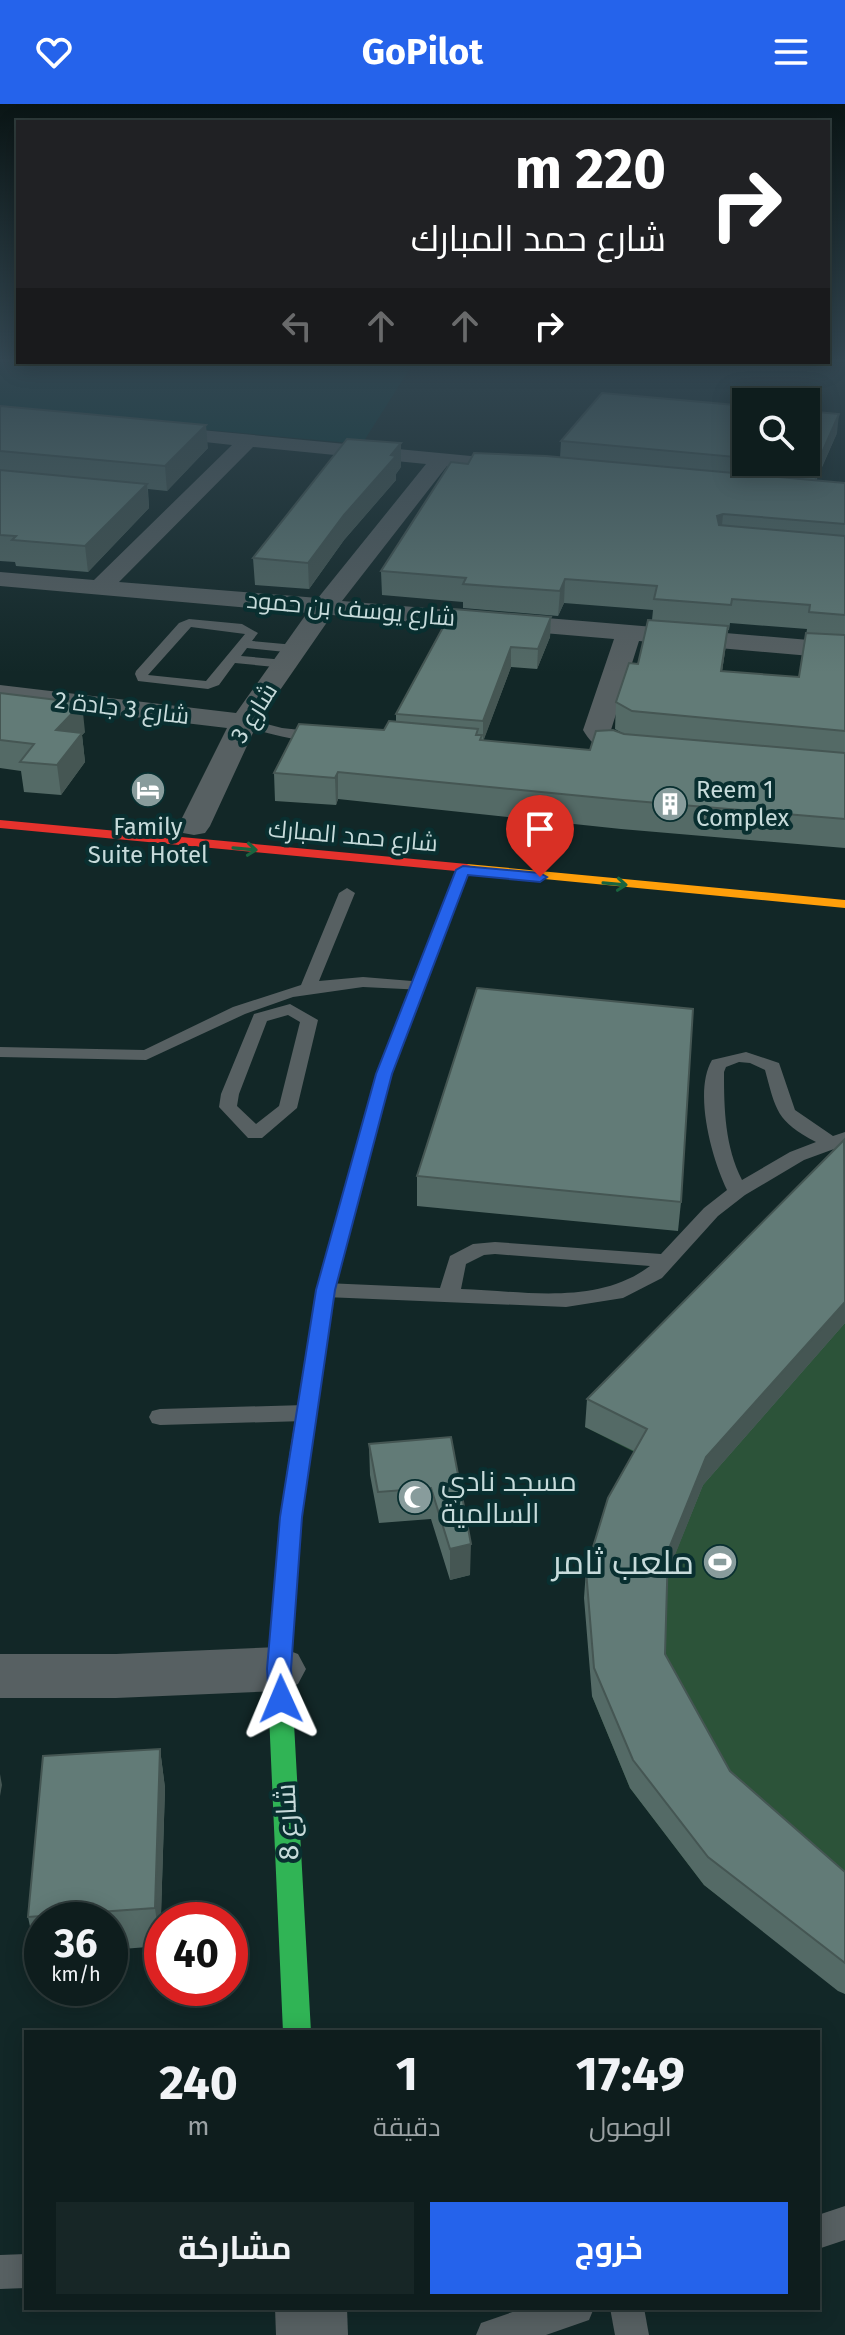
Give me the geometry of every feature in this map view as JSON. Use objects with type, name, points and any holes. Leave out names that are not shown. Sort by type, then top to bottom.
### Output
[{"type":"main road","name":"شارع حمد المبارك","points":[[0,805],[194,826],[845,885]]},
{"type":"main road","name":"شارع حمد المبارك","points":[[0,824],[845,904]]},
{"type":"main road","name":"شارع 8","points":[[297,2030],[279,1669],[291,1517],[305,1413],[325,1290],[384,1074],[463,870]]},
{"type":"street","points":[[100,587],[224,465]]},
{"type":"street","name":"شارع 3","points":[[194,826],[244,722],[325,606],[436,465]]},
{"type":"street","points":[[502,465],[550,470]]},
{"type":"street","points":[[148,506],[179,509]]},
{"type":"street","name":"شارع يوسف بن حمود","points":[[0,579],[845,651]]},
{"type":"street","points":[[629,633],[597,730],[609,750],[667,754]]},
{"type":"street","name":"شارع 3 جادة 2","points":[[0,693],[244,722]]},
{"type":"street","points":[[0,1676],[116,1676],[279,1669]]},
{"type":"street","points":[[311,2310],[312,2335]]},
{"type":"lane","points":[[189,623],[248,631],[252,633],[245,644],[208,685],[151,681],[141,674],[189,623]]},
{"type":"lane","points":[[245,644],[290,656]]},
{"type":"lane","points":[[234,659],[290,656]]},
{"type":"lane","points":[[244,722],[281,732],[342,738]]},
{"type":"lane","points":[[290,1000],[309,1020],[288,1108],[255,1134],[228,1107],[230,1094],[260,1018],[309,986],[347,893]]},
{"type":"lane","points":[[309,986],[382,981],[418,986]]},
{"type":"lane","points":[[0,1052],[146,1055],[254,1003],[290,1000]]},
{"type":"lane","points":[[738,1191],[721,1159],[714,1127],[715,1072],[718,1064],[729,1058],[745,1056],[761,1059],[773,1067],[780,1099],[787,1111],[805,1128],[838,1140]]},
{"type":"lane","points":[[325,1290],[566,1300],[592,1298],[637,1284],[668,1261],[711,1212],[738,1191],[766,1173],[838,1140]]},
{"type":"lane","points":[[449,1295],[457,1261],[480,1249],[668,1261]]},
{"type":"lane","points":[[160,1417],[305,1413]]},
{"type":"lane","points":[[820,2222],[845,2222]]},
{"type":"lane","points":[[820,2231],[845,2222]]},
{"type":"lane","points":[[0,2272],[24,2271]]},
{"type":"lane","points":[[493,2335],[571,2310]]},
{"type":"lane","points":[[627,2310],[632,2335]]},
{"type":"green space","name":"ملعب ثامر","points":[[845,1168],[845,1994],[704,1885],[630,1788],[592,1696],[644,1457],[585,1427]]},
{"type":"building","points":[[326,465],[388,465],[344,515],[308,563],[253,558]]},
{"type":"building","points":[[449,465],[647,465],[732,473],[732,476],[845,483],[845,524],[717,516],[719,525],[845,536],[845,615],[809,612],[810,605],[732,599],[731,605],[654,599],[657,586],[565,579],[560,591],[463,584],[466,578],[381,571]]},
{"type":"building","points":[[0,470],[147,484],[85,546],[12,540],[16,536],[0,535]]},
{"type":"building","points":[[453,609],[551,617],[538,649],[511,647],[483,721],[396,714]]},
{"type":"building","points":[[648,620],[728,626],[721,671],[799,677],[806,633],[845,635],[845,731],[632,711],[616,702],[629,663],[638,664]]},
{"type":"building","points":[[0,693],[82,703],[56,730],[82,733],[57,765],[20,762],[34,744],[0,740]]},
{"type":"building","points":[[389,721],[478,729],[476,735],[482,735],[480,740],[590,750],[596,731],[613,730],[624,734],[845,753],[845,819],[338,772],[335,778],[274,773],[299,724],[384,730]]},
{"type":"building","points":[[477,988],[693,1009],[681,1202],[417,1176]]},
{"type":"building","points":[[844,1140],[845,1302],[706,1457],[668,1551],[665,1654],[730,1771],[845,1872],[845,1963],[708,1857],[633,1760],[594,1668],[586,1570],[608,1498],[647,1429],[587,1399]]},
{"type":"building","points":[[451,1437],[471,1544],[450,1549],[431,1488],[378,1492],[369,1444]]},
{"type":"building","points":[[160,1749],[155,1902],[144,1902],[144,1909],[128,1910],[128,1902],[29,1902],[43,1756]]},
{"type":"traffic: fast","points":[[297,2030],[279,1669],[291,1517],[300,1451]]},
{"type":"traffic: slow","points":[[467,868],[845,904]]},
{"type":"traffic: jam","points":[[0,824],[467,868]]},
{"type":"traffic: jam","points":[[300,1451],[325,1290],[384,1074],[463,870]]},
{"type":"place","name":"Family Suite Hotel","points":[[148,790]]},
{"type":"place","name":"Reem 1 Complex","points":[[670,804]]},
{"type":"place","name":"مسجد نادي السالمية","points":[[415,1497]]},
{"type":"place","name":"ملعب ثامر","points":[[720,1562]]},
{"type":"route","points":[[281,1699],[279,1669],[291,1517],[325,1290],[384,1074],[463,870],[540,877]]}]
